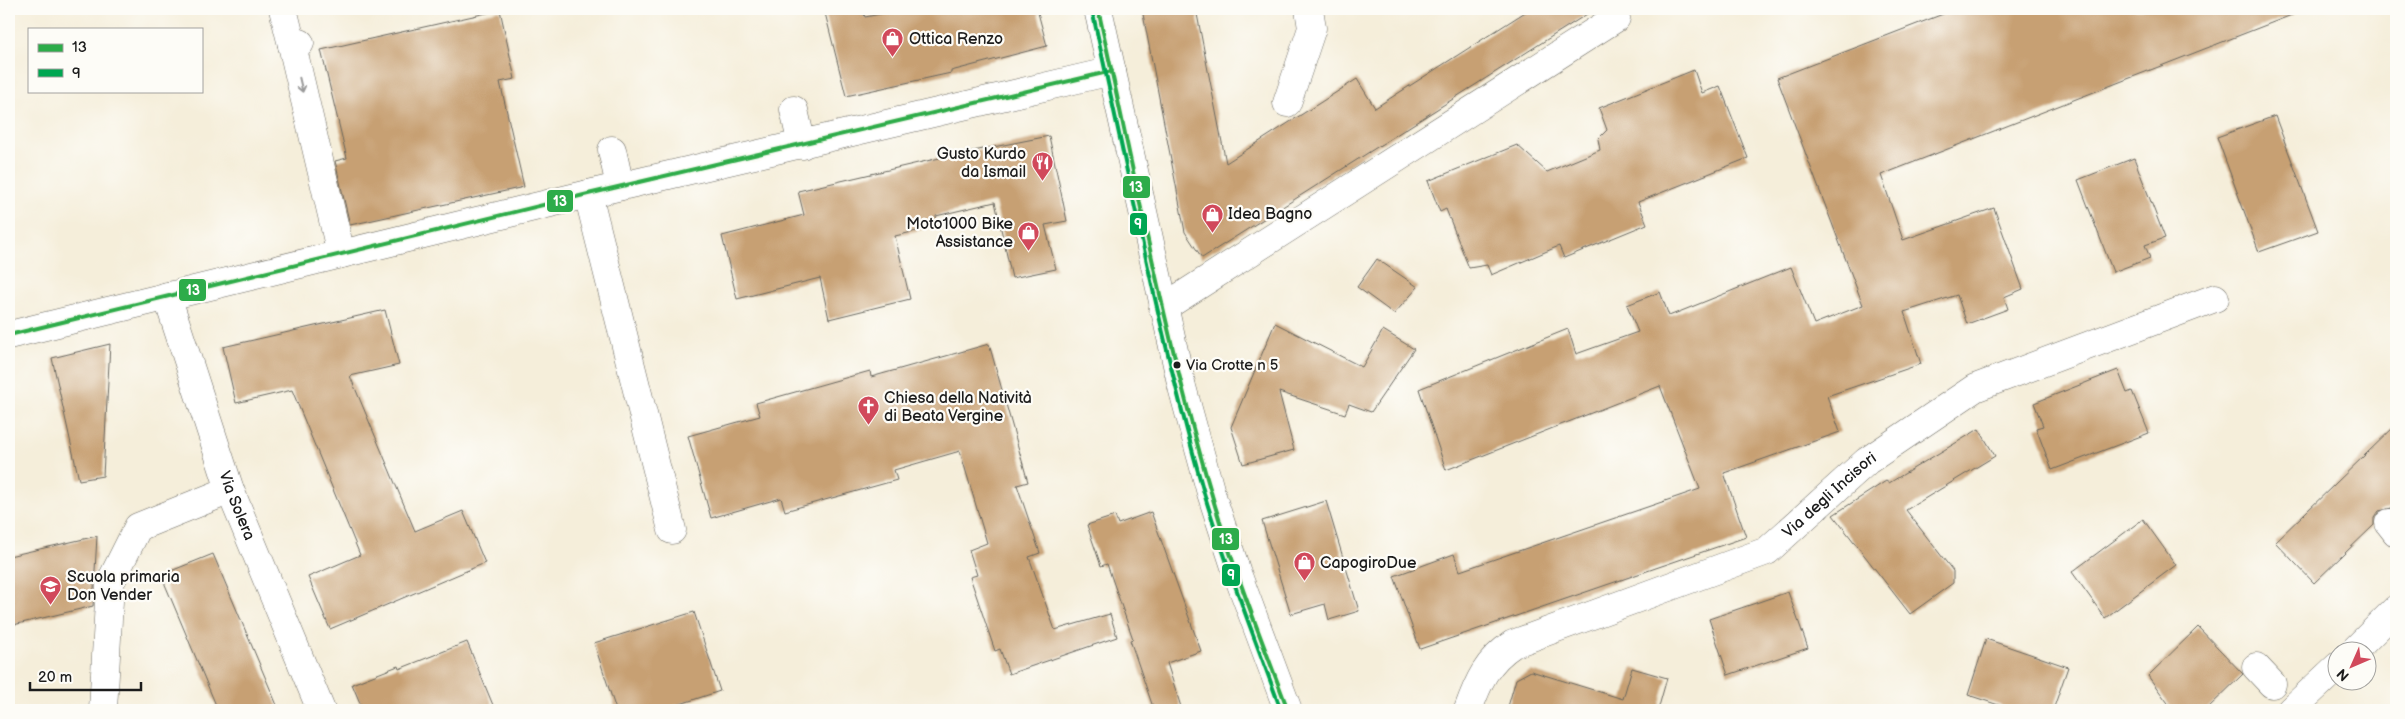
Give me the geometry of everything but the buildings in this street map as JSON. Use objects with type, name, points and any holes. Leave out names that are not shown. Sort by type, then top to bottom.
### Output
[{"type":"street","points":[[283,9],[296,44],[340,254]]},
{"type":"street","points":[[1098,9],[1182,387],[1211,493],[1237,573],[1288,710]]},
{"type":"street","points":[[1287,103],[1312,28],[1309,9]]},
{"type":"street","points":[[1163,308],[1616,18]]},
{"type":"street","points":[[9,335],[620,186],[802,145],[1112,71]]},
{"type":"street","points":[[794,110],[802,145]]},
{"type":"street","points":[[612,150],[620,186]]},
{"type":"street","points":[[588,194],[672,530]]},
{"type":"street","name":"Via Solera","points":[[167,296],[230,490],[321,710]]},
{"type":"street","name":"Via degli Incisori","points":[[1468,710],[1484,670],[1492,660],[1513,644],[1767,551],[1867,461],[1975,388],[2216,298]]},
{"type":"street","points":[[103,710],[110,583],[138,527],[230,490]]},
{"type":"street","points":[[2362,642],[2396,610]]},
{"type":"street","points":[[2291,710],[2328,675]]},
{"type":"transit line","name":"13","points":[[1098,9],[1150,252],[1194,432],[1228,547],[1288,710]]},
{"type":"transit line","name":"9","points":[[1092,10],[1158,313],[1204,493],[1241,602],[1281,710]]},
{"type":"transit line","name":"13","points":[[9,335],[588,194],[1112,71]]},
{"type":"place","name":"Ottica Renzo","points":[[893,58]]},
{"type":"place","name":"Gusto Kurdo da Ismail","points":[[1042,182]]},
{"type":"place","name":"Idea Bagno","points":[[1212,233]]},
{"type":"place","name":"Moto1000 Bike Assistance","points":[[1029,252]]},
{"type":"place","name":"Via Crotte n 5","points":[[1177,365]]},
{"type":"place","name":"Chiesa della Natività di Beata Vergine","points":[[868,426]]},
{"type":"place","name":"CapogiroDue","points":[[1304,582]]},
{"type":"place","name":"Scuola primaria Don Vender","points":[[51,605]]}]
